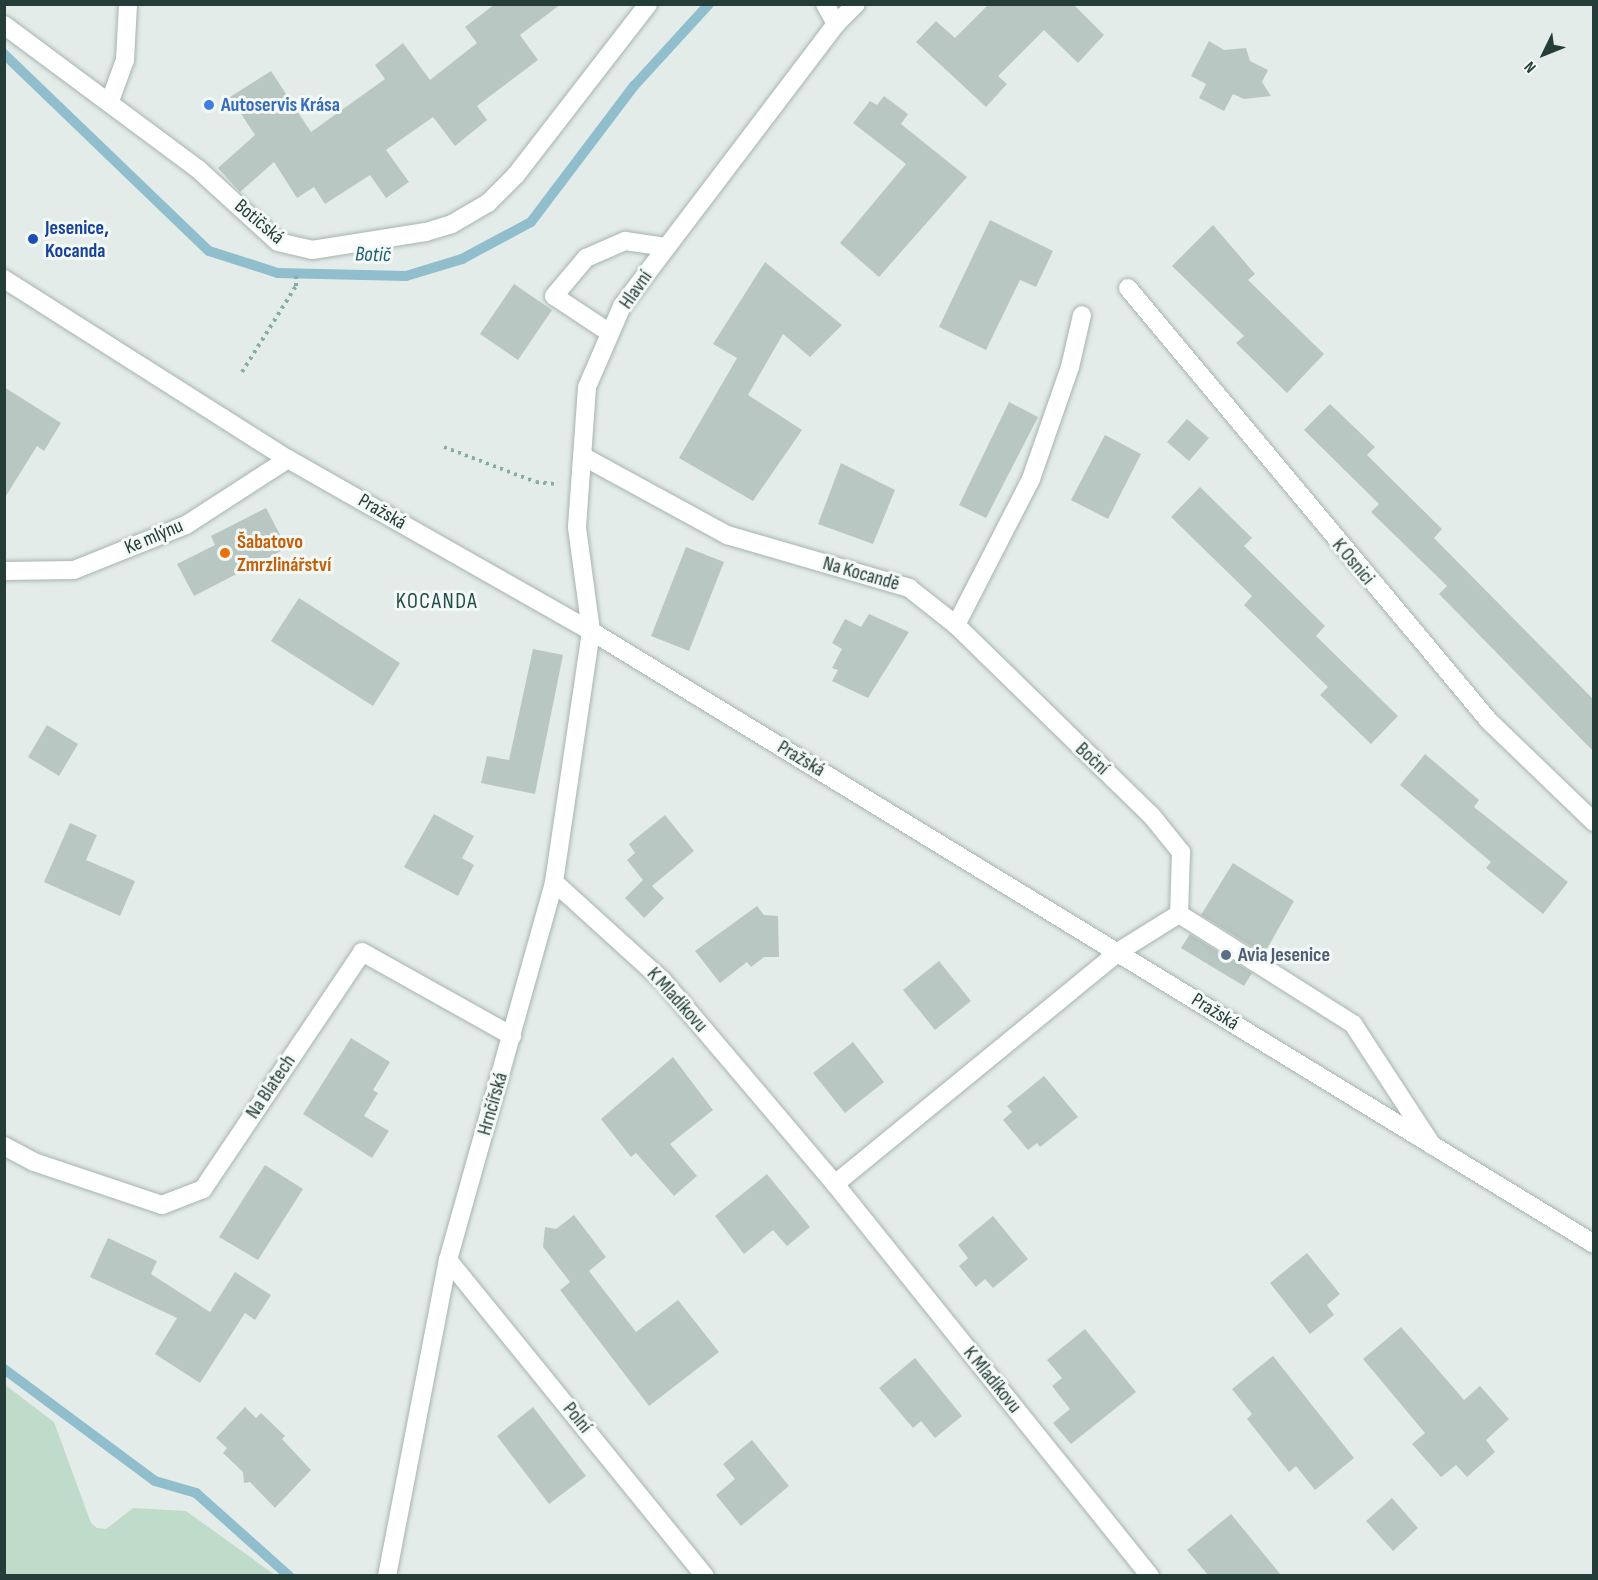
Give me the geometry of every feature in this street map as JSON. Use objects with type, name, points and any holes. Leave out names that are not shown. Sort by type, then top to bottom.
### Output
[{"type":"street","points":[[110,101],[124,60],[128,4]]},
{"type":"street","name":"Botičská","points":[[4,25],[110,101],[198,169],[278,242],[293,249],[312,250],[426,232],[452,224],[488,202],[516,175],[648,4]]},
{"type":"street","points":[[825,4],[836,24]]},
{"type":"street","name":"Hlavní","points":[[591,631],[577,527],[584,457],[587,387],[622,306],[836,24],[856,4]]},
{"type":"street","points":[[610,333],[554,296],[586,258],[625,241],[666,247]]},
{"type":"street","name":"Pražská","points":[[4,279],[288,459],[591,631],[1593,1244]]},
{"type":"street","name":"K Osnici","points":[[1128,288],[1489,721],[1593,822]]},
{"type":"street","points":[[956,625],[1031,479],[1071,367],[1082,315]]},
{"type":"street","name":"Na Kocandě","points":[[584,457],[728,535],[909,588],[956,625]]},
{"type":"street","name":"Ke mlýnu","points":[[4,571],[74,570],[186,525],[288,459]]},
{"type":"street","name":"Boční","points":[[956,625],[1151,814],[1181,852],[1179,914]]},
{"type":"street","name":"Hrnčířská","points":[[387,1575],[448,1260],[554,882],[591,631]]},
{"type":"street","name":"K Mladíkovu","points":[[554,882],[662,980],[835,1184],[1150,1575]]},
{"type":"street","points":[[835,1184],[1118,952],[1179,914],[1353,1024],[1432,1145]]},
{"type":"street","name":"Na Blatech","points":[[4,1146],[34,1162],[162,1205],[202,1189],[362,952],[512,1036]]},
{"type":"street","name":"Polní","points":[[448,1260],[705,1575]]},
{"type":"path","points":[[242,372],[296,286]]},
{"type":"path","points":[[444,447],[536,482],[581,487]]},
{"type":"green space","points":[[4,1384],[54,1422],[91,1523],[97,1528],[106,1529],[133,1508],[186,1511],[275,1575],[5,1575]]},
{"type":"building","points":[[495,4],[561,4],[520,35],[538,60],[477,106],[487,120],[455,146],[433,117],[386,150],[409,182],[386,198],[370,175],[325,204],[314,187],[297,198],[274,162],[240,192],[218,168],[255,135],[230,97],[271,71],[311,132],[385,79],[375,65],[403,43],[430,80],[477,43],[465,27]]},
{"type":"building","points":[[989,4],[1073,4],[1104,35],[1078,63],[1044,30],[998,76],[1007,84],[986,107],[916,42],[936,21],[955,38]]},
{"type":"building","points":[[1209,41],[1224,50],[1246,48],[1250,61],[1268,70],[1262,82],[1271,96],[1244,99],[1233,94],[1224,111],[1199,98],[1206,84],[1191,76]]},
{"type":"building","points":[[884,96],[908,114],[901,124],[967,177],[879,277],[840,243],[906,164],[853,123],[870,101],[877,105]]},
{"type":"building","points":[[990,220],[1053,251],[1036,287],[1020,280],[986,350],[939,327]]},
{"type":"building","points":[[1213,225],[1255,274],[1248,280],[1324,354],[1287,393],[1236,343],[1244,336],[1172,266]]},
{"type":"building","points":[[765,262],[842,325],[810,357],[783,334],[748,395],[802,430],[753,501],[679,458],[737,358],[713,344]]},
{"type":"building","points":[[514,284],[552,310],[518,360],[480,334]]},
{"type":"building","points":[[4,387],[61,423],[44,451],[37,446],[4,499]]},
{"type":"building","points":[[1009,402],[1038,417],[986,518],[959,505]]},
{"type":"building","points":[[1330,404],[1375,447],[1367,455],[1442,529],[1434,538],[1593,699],[1593,751],[1439,594],[1447,586],[1371,512],[1379,504],[1304,430]]},
{"type":"building","points":[[1187,419],[1209,438],[1189,461],[1167,442]]},
{"type":"building","points":[[1105,435],[1141,454],[1108,519],[1071,500]]},
{"type":"building","points":[[841,463],[895,490],[873,544],[818,524]]},
{"type":"building","points":[[1200,487],[1252,538],[1244,546],[1325,626],[1316,636],[1398,716],[1371,744],[1320,695],[1328,687],[1244,605],[1252,596],[1171,517]]},
{"type":"building","points":[[266,508],[287,548],[194,596],[177,564],[215,545],[211,536]]},
{"type":"building","points":[[686,547],[724,562],[689,651],[651,636]]},
{"type":"building","points":[[299,598],[400,663],[373,706],[271,641]]},
{"type":"building","points":[[869,614],[909,632],[868,698],[832,681],[838,670],[832,668],[842,649],[832,643],[845,619],[861,627]]},
{"type":"building","points":[[533,649],[563,655],[535,794],[481,783],[487,756],[509,760]]},
{"type":"building","points":[[47,725],[78,744],[59,776],[28,757]]},
{"type":"building","points":[[1425,754],[1479,800],[1474,807],[1568,882],[1543,914],[1486,868],[1491,862],[1400,785]]},
{"type":"building","points":[[434,814],[474,836],[462,858],[474,865],[458,896],[404,867]]},
{"type":"building","points":[[665,815],[694,851],[652,886],[664,898],[644,918],[625,898],[643,880],[627,860],[635,853],[629,844]]},
{"type":"building","points":[[70,823],[97,835],[86,860],[135,881],[120,916],[44,882]]},
{"type":"building","points":[[1233,863],[1294,901],[1264,954],[1201,915]]},
{"type":"building","points":[[757,906],[764,915],[778,916],[779,957],[764,957],[751,967],[747,962],[720,983],[695,951]]},
{"type":"building","points":[[1190,934],[1252,973],[1244,986],[1181,948]]},
{"type":"building","points":[[939,961],[971,1001],[935,1030],[903,990]]},
{"type":"building","points":[[351,1038],[390,1062],[373,1090],[378,1093],[364,1116],[389,1131],[372,1158],[303,1114]]},
{"type":"building","points":[[853,1042],[884,1082],[845,1113],[813,1073]]},
{"type":"building","points":[[673,1057],[713,1110],[670,1144],[697,1176],[674,1196],[636,1153],[631,1157],[601,1119]]},
{"type":"building","points":[[1044,1076],[1078,1117],[1040,1147],[1037,1143],[1028,1150],[1003,1120],[1012,1112],[1007,1106]]},
{"type":"building","points":[[265,1165],[303,1189],[258,1260],[219,1237]]},
{"type":"building","points":[[767,1174],[810,1227],[787,1246],[773,1230],[744,1254],[715,1216]]},
{"type":"building","points":[[574,1215],[606,1257],[589,1271],[636,1332],[678,1300],[719,1352],[649,1406],[560,1290],[570,1282],[543,1247],[545,1227],[556,1229]]},
{"type":"building","points":[[993,1216],[1028,1259],[993,1288],[985,1279],[976,1287],[959,1266],[968,1258],[958,1245]]},
{"type":"building","points":[[108,1238],[157,1261],[151,1274],[210,1312],[235,1272],[271,1295],[255,1320],[245,1313],[200,1383],[155,1354],[177,1318],[90,1277]]},
{"type":"building","points":[[1307,1253],[1340,1294],[1327,1305],[1334,1315],[1310,1334],[1270,1283]]},
{"type":"building","points":[[1401,1327],[1464,1400],[1480,1386],[1509,1419],[1486,1440],[1495,1452],[1467,1477],[1456,1465],[1441,1477],[1412,1444],[1425,1433],[1363,1359]]},
{"type":"building","points":[[1085,1329],[1136,1392],[1071,1444],[1053,1423],[1070,1409],[1052,1386],[1062,1378],[1047,1360]]},
{"type":"building","points":[[1273,1356],[1354,1458],[1315,1490],[1296,1466],[1289,1472],[1247,1419],[1252,1414],[1232,1389]]},
{"type":"building","points":[[915,1358],[962,1416],[935,1438],[921,1421],[913,1428],[879,1388]]},
{"type":"building","points":[[245,1407],[256,1418],[261,1413],[285,1436],[282,1439],[311,1470],[275,1508],[250,1482],[244,1483],[243,1472],[223,1453],[227,1448],[216,1438]]},
{"type":"building","points":[[533,1407],[586,1476],[549,1504],[497,1436]]},
{"type":"building","points":[[752,1440],[789,1486],[741,1526],[716,1495],[735,1479],[723,1464]]},
{"type":"building","points":[[1392,1498],[1418,1528],[1393,1551],[1366,1521]]},
{"type":"building","points":[[1231,1514],[1281,1575],[1208,1575],[1187,1550]]},
{"type":"waterway","name":"Botič","points":[[4,54],[209,251],[278,273],[406,276],[462,259],[531,222],[634,86],[709,4]]},
{"type":"waterway","points":[[4,1369],[155,1481],[196,1493],[289,1576]]},
{"type":"place","name":"Autoservis Krása","points":[[209,105]]},
{"type":"place","name":"Jesenice, Kocanda","points":[[33,239]]},
{"type":"place","name":"Šabatovo Zmrzlinářství","points":[[225,553]]},
{"type":"place","name":"Avia Jesenice","points":[[1226,955]]},
{"type":"district","name":"KOCANDA","points":[[437,602]]}]
